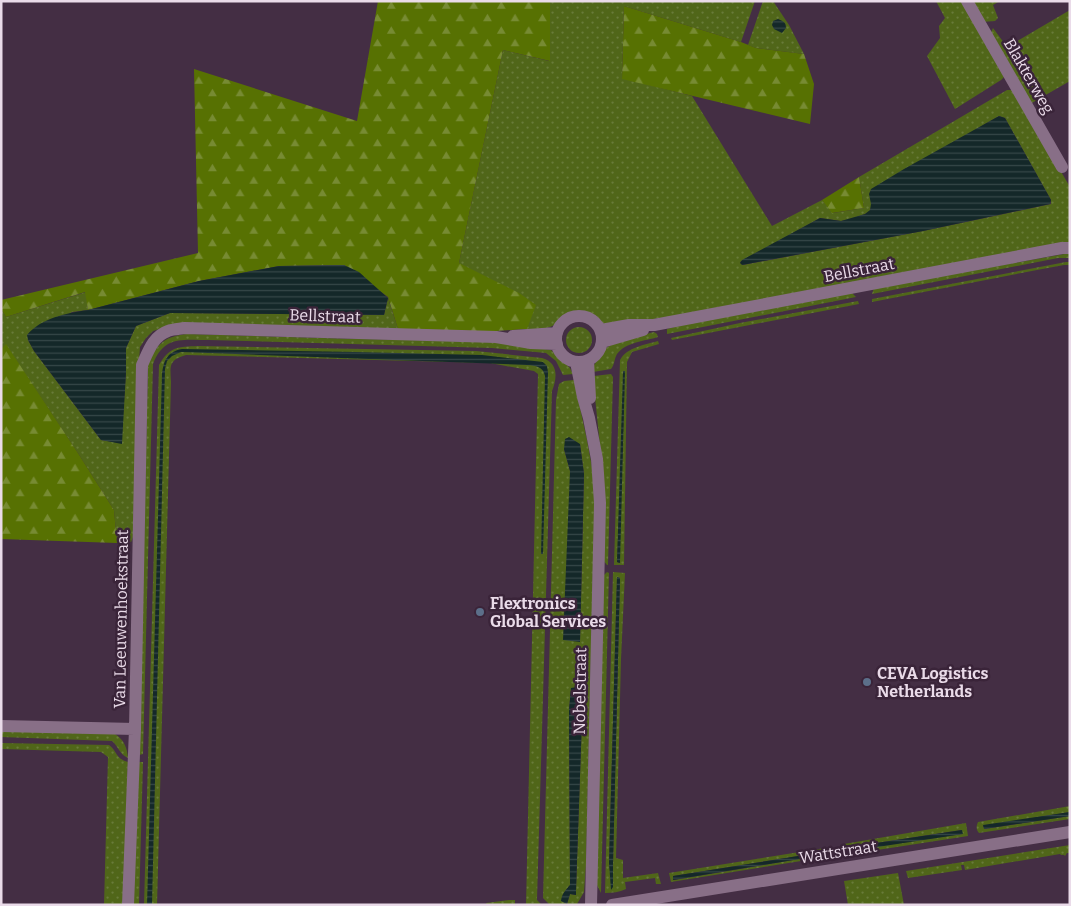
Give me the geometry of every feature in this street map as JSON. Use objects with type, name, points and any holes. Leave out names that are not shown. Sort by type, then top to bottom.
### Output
[{"type":"street","name":"Blakterweg","points":[[967,1],[1062,167]]},
{"type":"street","name":"Bellstraat","points":[[601,336],[1070,248]]},
{"type":"street","points":[[581,316],[593,320],[601,336],[598,353],[593,358],[582,361],[569,360],[559,350],[557,338],[559,327],[568,318],[581,316]]},
{"type":"street","name":"Bellstraat","points":[[156,338],[167,331],[184,328],[496,338],[530,334],[557,338]]},
{"type":"street","name":"Van Leeuwenhoekstraat","points":[[128,905],[135,729],[142,365],[149,348],[156,338]]},
{"type":"street","name":"Nobelstraat","points":[[582,361],[590,397],[589,418],[597,459],[600,503],[591,905]]},
{"type":"street","points":[[1,726],[135,729]]},
{"type":"street","name":"Wattstraat","points":[[612,905],[1070,832]]},
{"type":"green space","points":[[378,1],[550,1],[550,61],[503,50],[459,263],[519,293],[536,305],[527,329],[481,332],[398,329],[388,297],[344,265],[279,266],[199,281],[88,310],[85,292],[6,317],[1,309],[1,300],[198,253],[194,69],[357,121]]},
{"type":"green space","points":[[550,1],[755,1],[741,42],[624,6],[622,78],[692,96],[772,226],[822,200],[833,213],[864,208],[859,177],[1007,90],[1015,90],[1070,187],[1070,244],[677,316],[607,325],[585,313],[576,312],[564,316],[551,327],[527,329],[459,263],[503,50],[549,61]],"holes":[[[999,116],[1005,118],[1051,200],[1051,204],[923,231],[743,265],[740,262],[820,218],[841,221],[865,214],[870,211],[872,204],[985,124]]]},
{"type":"green space","points":[[763,1],[773,1],[789,25],[804,54],[756,48],[748,45]]},
{"type":"green space","points":[[936,1],[965,1],[1004,77],[955,109],[927,56],[940,38],[939,26],[945,18]]},
{"type":"green space","points":[[970,1],[1000,1],[993,5],[998,18],[995,21],[982,22]]},
{"type":"green space","points":[[624,6],[756,48],[804,54],[814,84],[810,124],[622,79]]},
{"type":"green space","points":[[1070,10],[1070,81],[1030,104],[990,34],[993,28],[1007,47]]},
{"type":"green space","points":[[859,177],[864,208],[832,213],[822,200]]},
{"type":"green space","points":[[1070,253],[1070,258],[1058,258],[872,294],[874,288]]},
{"type":"green space","points":[[1070,262],[1070,265],[872,302],[872,299]]},
{"type":"green space","points":[[86,292],[88,310],[72,312],[28,340],[34,351],[101,440],[121,443],[126,348],[136,326],[170,313],[384,315],[388,298],[398,329],[173,325],[153,331],[140,347],[133,537],[131,542],[117,543],[114,510],[6,345],[1,349],[1,309],[6,317]]},
{"type":"green space","points":[[852,293],[856,297],[667,334],[667,329],[689,323]]},
{"type":"green space","points":[[858,301],[859,304],[672,340],[671,338],[740,323]]},
{"type":"green space","points":[[579,327],[588,331],[592,340],[588,349],[579,353],[570,349],[566,340],[570,331]]},
{"type":"green space","points":[[654,332],[658,337],[630,344],[621,350],[617,354],[611,369],[593,372],[594,365],[606,348],[616,342]]},
{"type":"green space","points":[[187,334],[487,341],[551,350],[570,368],[573,374],[563,375],[556,361],[546,353],[492,348],[183,340],[175,341],[163,348],[153,364],[143,754],[139,755],[148,365],[162,342],[172,337]]},
{"type":"green space","points":[[658,341],[659,344],[632,352],[627,362],[624,565],[614,565],[620,360],[632,349]],"holes":[[[625,371],[619,563],[617,562]]]},
{"type":"green space","points":[[6,344],[114,510],[117,543],[1,539],[1,349]]},
{"type":"green space","points":[[198,346],[476,351],[542,358],[548,360],[554,367],[556,376],[552,391],[537,900],[542,905],[526,905],[538,374],[534,371],[490,363],[186,355],[176,359],[171,367],[157,905],[144,905],[159,365],[167,354],[175,349]]},
{"type":"green space","points":[[611,374],[613,377],[607,565],[603,560],[605,494],[593,378],[594,376]]},
{"type":"green space","points":[[574,380],[595,484],[586,865],[584,892],[577,904],[550,905],[543,898],[556,400],[559,384],[564,381]],"holes":[[[580,444],[584,474],[580,642],[570,471],[564,449]],[[571,688],[583,691],[576,895],[570,894],[567,904],[562,901],[563,894],[570,885],[569,710]]]},
{"type":"green space","points":[[607,572],[609,573],[601,893],[596,883],[603,576]]},
{"type":"green space","points":[[613,572],[625,573],[616,858],[623,860],[623,878],[658,873],[661,884],[656,884],[655,878],[625,882],[626,889],[605,893]],"holes":[[[617,577],[620,578],[613,864],[613,887],[609,863]]]},
{"type":"green space","points":[[1,730],[115,734],[124,744],[128,758],[123,755],[112,741],[1,737]]},
{"type":"green space","points":[[1,743],[109,745],[119,757],[128,762],[123,905],[104,905],[108,757],[101,752],[1,749]]},
{"type":"green space","points":[[138,762],[143,762],[139,905],[133,905]]},
{"type":"green space","points":[[1070,806],[1070,812],[983,826],[985,829],[1070,816],[1070,819],[979,833],[977,829],[978,822]]},
{"type":"green space","points":[[966,823],[968,836],[845,855],[844,844]],"holes":[[[961,830],[962,834],[851,850],[850,847]]]},
{"type":"green space","points":[[1070,845],[1070,853],[1067,853],[1065,856],[1060,854],[965,870],[964,865],[961,865],[962,870],[908,878],[906,871]]},
{"type":"green space","points":[[825,848],[826,857],[671,882],[669,873]],"holes":[[[823,852],[823,855],[674,880],[673,876]]]},
{"type":"green space","points":[[898,873],[904,905],[848,905],[844,881]]},
{"type":"green space","points":[[515,900],[515,905],[487,905],[486,903]]},
{"type":"shaded area","points":[[778,19],[785,24],[786,28],[782,33],[774,29],[772,25],[773,21]]},
{"type":"shaded area","points":[[999,116],[1005,118],[1051,200],[1050,204],[923,231],[742,265],[740,263],[742,260],[820,218],[841,221],[865,214],[870,210],[869,194],[871,189]]},
{"type":"shaded area","points":[[344,265],[359,272],[388,298],[384,315],[170,313],[136,326],[126,348],[122,444],[101,440],[34,351],[28,340],[27,335],[33,329],[39,324],[55,317],[199,281],[279,266]]},
{"type":"shaded area","points":[[182,349],[482,355],[543,362],[547,366],[548,372],[543,554],[541,554],[545,376],[543,370],[539,367],[181,352],[172,356],[167,361],[165,369],[152,905],[147,905],[162,374],[167,357],[173,352]]},
{"type":"shaded area","points":[[623,371],[625,371],[620,563],[617,562]]},
{"type":"shaded area","points":[[569,437],[580,444],[584,474],[580,642],[563,640],[570,471],[564,449],[565,439]]},
{"type":"shaded area","points":[[617,577],[620,578],[613,887],[611,890],[609,863]]},
{"type":"shaded area","points":[[577,687],[583,690],[576,895],[570,894],[567,904],[561,901],[563,894],[570,885],[569,710],[571,688]]},
{"type":"shaded area","points":[[1070,812],[1070,816],[984,829],[983,825]]},
{"type":"shaded area","points":[[962,830],[963,834],[851,851],[850,847]]},
{"type":"shaded area","points":[[823,852],[823,855],[673,880],[673,876]]},
{"type":"place","name":"Flextronics Global Services","points":[[480,612]]},
{"type":"place","name":"CEVA Logistics Netherlands","points":[[867,682]]}]
